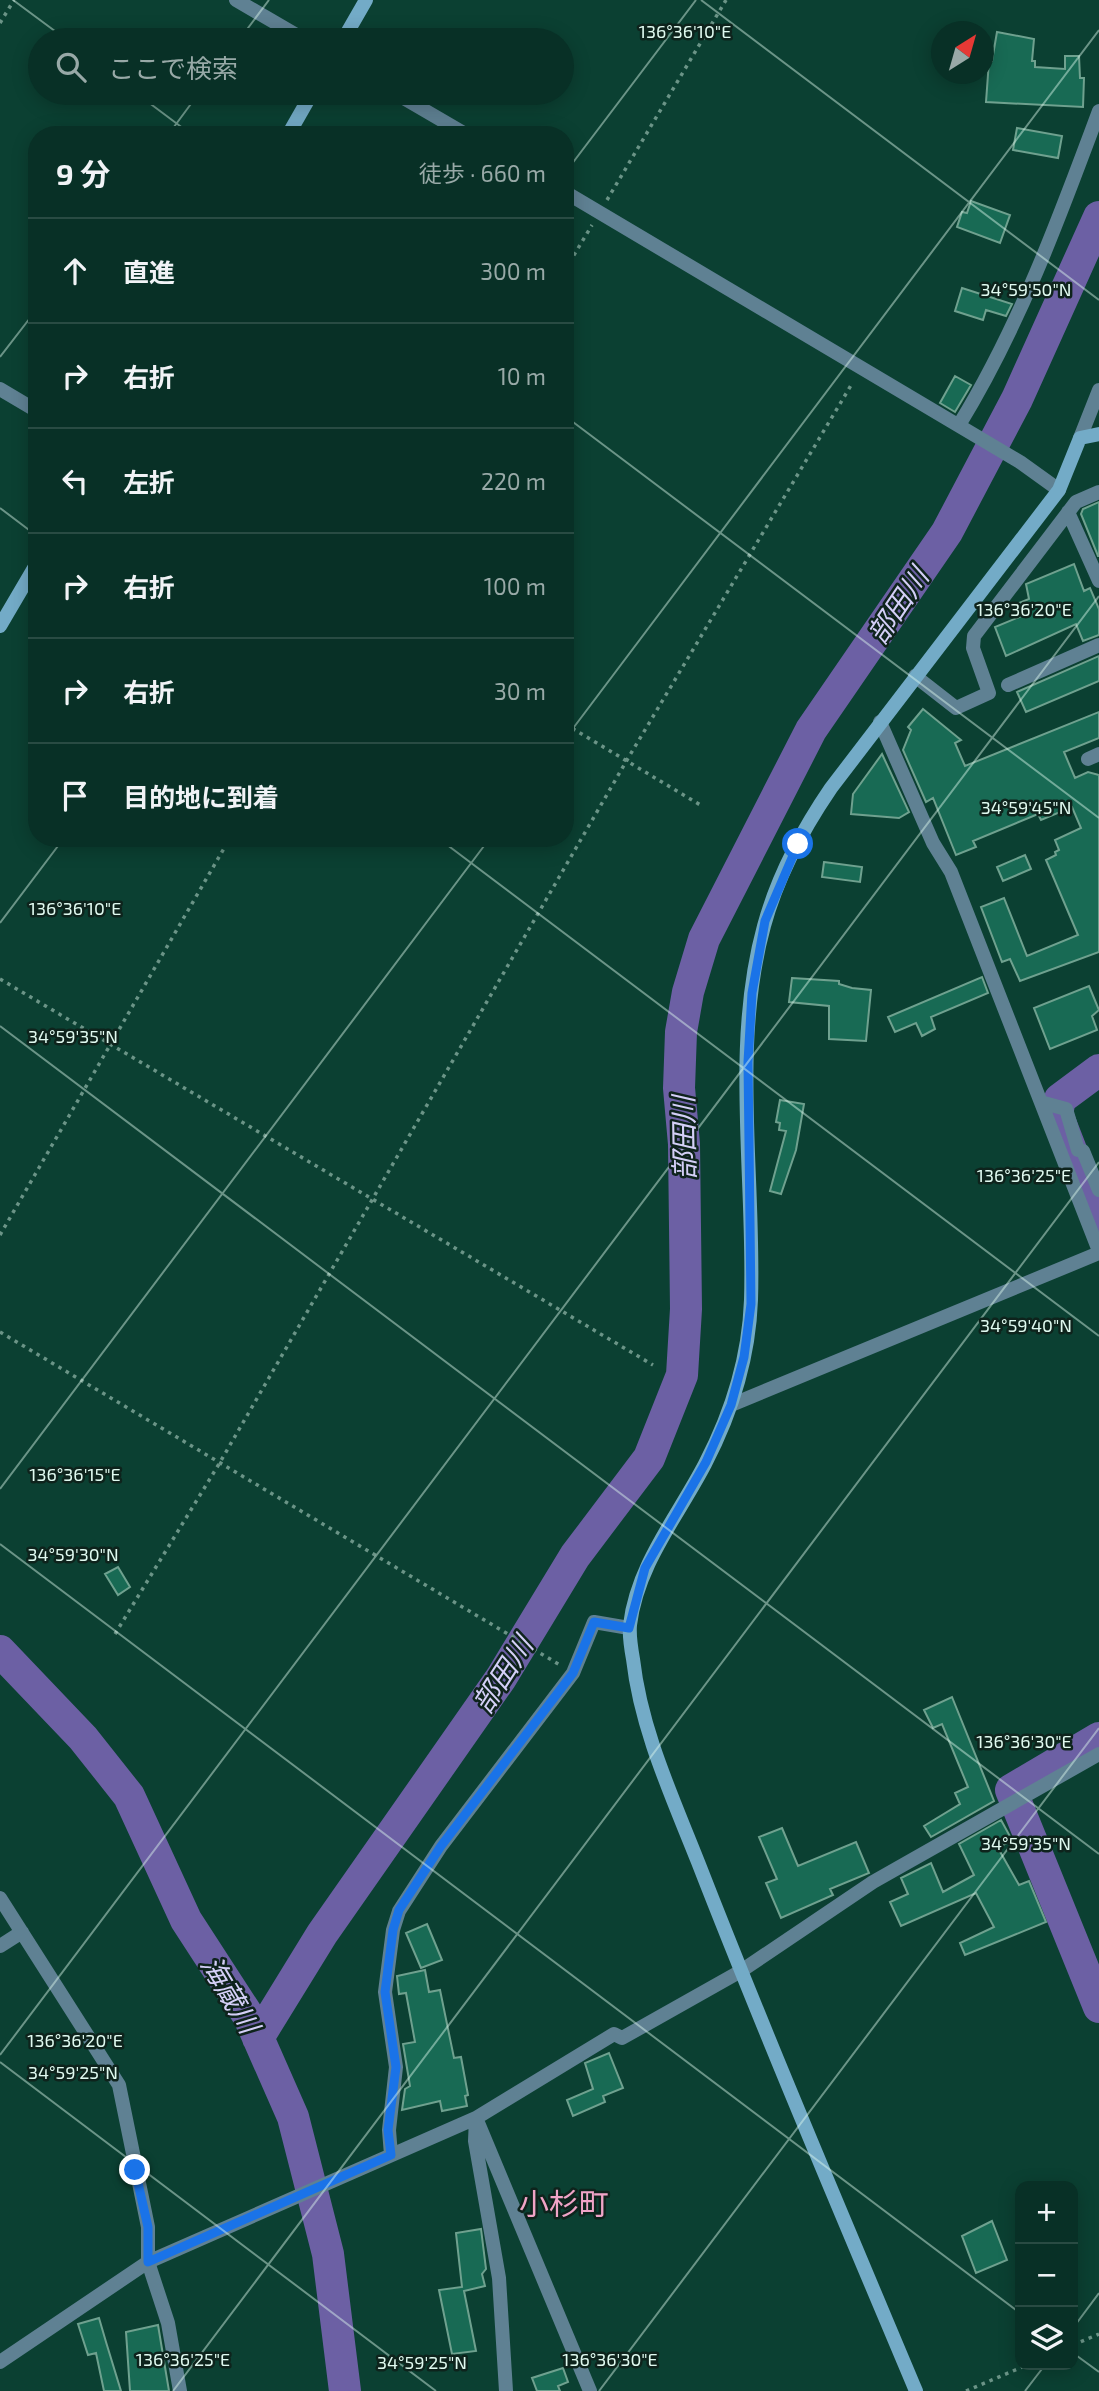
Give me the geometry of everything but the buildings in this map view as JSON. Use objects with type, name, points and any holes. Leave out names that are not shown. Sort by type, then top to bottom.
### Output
[{"type":"street","points":[[236,0],[284,28]]},
{"type":"street","points":[[350,28],[366,0]]},
{"type":"street","points":[[293,126],[305,105]]},
{"type":"street","points":[[416,105],[452,126]]},
{"type":"street","points":[[959,425],[988,377],[1046,252],[1099,111]]},
{"type":"street","points":[[574,197],[959,425],[1059,489]]},
{"type":"street","points":[[0,389],[28,406]]},
{"type":"street","points":[[916,2391],[741,1971],[649,1735],[635,1676],[629,1628],[645,1568],[706,1462],[731,1405],[744,1357],[751,1304],[748,1062],[752,993],[760,944],[778,889],[814,812],[1059,489],[1099,390]]},
{"type":"street","points":[[1080,438],[1099,434]]},
{"type":"street","points":[[915,676],[956,708],[989,693],[973,648],[974,636],[1076,502],[1099,492]]},
{"type":"street","points":[[1068,512],[1099,581]]},
{"type":"street","points":[[0,625],[28,578]]},
{"type":"street","points":[[1008,685],[1099,645]]},
{"type":"street","points":[[731,1405],[1099,1252],[1044,1103],[951,872],[933,843],[880,722]]},
{"type":"street","points":[[1044,1103],[1066,1109],[1078,1150],[1083,1151],[1099,1190]]},
{"type":"street","points":[[388,2155],[388,2130],[396,2074],[385,1992],[393,1930],[399,1910],[441,1846],[573,1673],[594,1622],[629,1628]]},
{"type":"street","points":[[0,2362],[148,2262],[476,2118],[614,2034],[622,2038],[741,1971],[873,1881],[1099,1754]]},
{"type":"street","points":[[0,1898],[119,2085],[148,2227],[148,2262],[168,2323],[180,2391]]},
{"type":"street","points":[[0,1946],[22,1932]]},
{"type":"street","points":[[476,2118],[475,2141],[500,2292],[506,2391]]},
{"type":"street","points":[[476,2118],[590,2391]]},
{"type":"path","points":[[0,23],[14,0]]},
{"type":"path","points":[[574,255],[726,0]]},
{"type":"path","points":[[115,1634],[219,1464],[627,760],[862,367]]},
{"type":"path","points":[[574,729],[702,806]]},
{"type":"path","points":[[0,1234],[225,847]]},
{"type":"path","points":[[0,979],[373,1197],[653,1365]]},
{"type":"path","points":[[0,1332],[556,1662]]},
{"type":"path","points":[[1078,2343],[1099,2334]]},
{"type":"path","points":[[966,2391],[1015,2370]]},
{"type":"waterway","name":"部田川","points":[[258,2038],[322,1934],[501,1678],[575,1556],[649,1458],[682,1375],[686,1309],[684,1144],[679,1088],[681,1032],[688,992],[704,939],[811,730],[947,532],[1017,399],[1099,217]]},
{"type":"waterway","points":[[1099,1070],[1060,1099],[1057,1114],[1099,1222]]},
{"type":"waterway","name":"海蔵川","points":[[0,1651],[83,1738],[129,1796],[186,1920],[249,2017],[293,2117],[328,2254],[345,2391]]},
{"type":"waterway","points":[[1099,1738],[1011,1790],[1099,2007]]},
{"type":"district","name":"小杉町","points":[[564,2203]]},
{"type":"route","points":[[135,2170],[148,2227],[148,2262],[385,2155],[391,2155],[388,2130],[396,2067],[385,1992],[393,1930],[399,1910],[441,1846],[573,1673],[594,1622],[629,1628],[645,1568],[706,1462],[731,1405],[744,1357],[751,1304],[748,1062],[752,993],[765,921],[798,844]]}]
